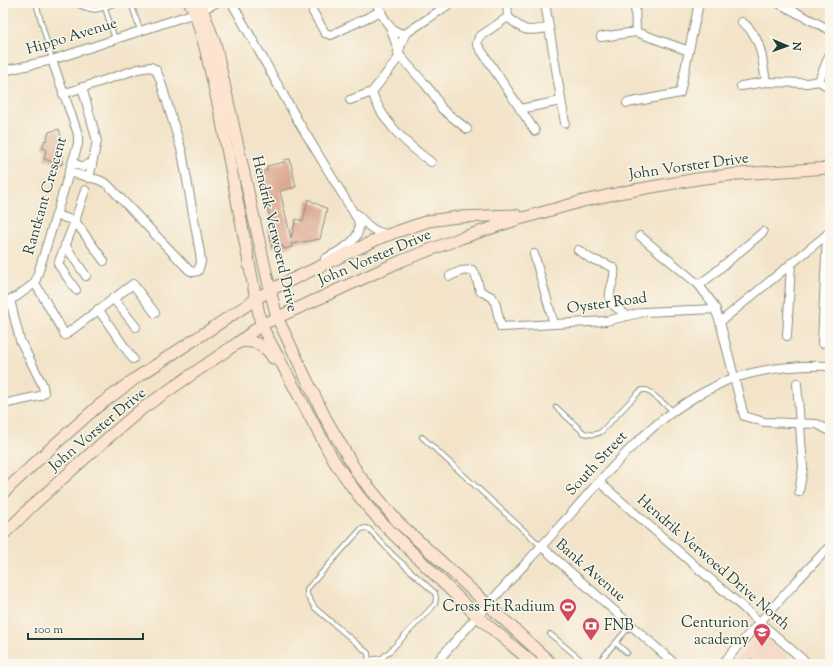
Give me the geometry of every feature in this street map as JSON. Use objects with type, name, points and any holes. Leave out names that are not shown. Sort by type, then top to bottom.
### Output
[{"type":"main road","name":"Hendrik Verwoerd Drive","points":[[197,7],[215,43],[277,318],[326,419],[358,474],[397,521],[552,664]]},
{"type":"main road","name":"Hendrik Verwoerd Drive","points":[[197,7],[221,118],[261,325],[334,461],[358,495],[379,520],[477,616],[534,664]]},
{"type":"main road","name":"John Vorster Drive","points":[[3,493],[97,407],[136,378],[270,290],[390,234],[428,221],[443,218],[516,215],[624,188],[696,175],[773,167],[830,164]]},
{"type":"main road","name":"John Vorster Drive","points":[[3,535],[33,505],[143,408],[239,342],[261,325],[401,261],[454,240],[516,220],[583,201],[632,190],[738,174],[830,168]]},
{"type":"main road","points":[[239,342],[251,341],[266,348],[309,416]]},
{"type":"street","name":"Hippo Avenue","points":[[3,71],[52,60],[116,39],[197,7],[216,3]]},
{"type":"street","points":[[232,3],[298,121],[358,220],[359,229],[356,239],[298,277]]},
{"type":"street","points":[[376,3],[391,28],[399,55],[430,90],[442,109],[467,129]]},
{"type":"street","points":[[350,100],[372,92],[399,55],[405,34],[451,3]]},
{"type":"street","points":[[507,3],[509,14],[508,17]]},
{"type":"street","points":[[545,3],[565,123]]},
{"type":"street","points":[[635,3],[636,32]]},
{"type":"street","points":[[627,103],[680,93],[699,3]]},
{"type":"street","points":[[778,3],[830,30]]},
{"type":"street","points":[[313,12],[325,33],[331,35],[381,11]]},
{"type":"street","points":[[508,17],[524,30],[549,28]]},
{"type":"street","points":[[508,17],[479,37],[477,44],[535,131]]},
{"type":"street","points":[[742,22],[749,27],[759,44],[766,82]]},
{"type":"street","points":[[391,28],[397,32],[405,34]]},
{"type":"street","points":[[601,37],[636,32],[689,52]]},
{"type":"street","points":[[819,81],[830,53]]},
{"type":"street","name":"Rantkant Crescent","points":[[34,283],[78,144],[78,134],[52,60]]},
{"type":"street","points":[[63,94],[138,69],[151,68],[156,70],[160,78],[182,152],[200,253],[201,262],[198,270],[192,272],[189,270],[107,184],[69,172]]},
{"type":"street","points":[[741,86],[766,82],[807,83],[819,81],[830,88]]},
{"type":"street","points":[[82,87],[97,141],[89,178]]},
{"type":"street","points":[[372,92],[380,109],[396,133],[413,149],[431,162]]},
{"type":"street","points":[[520,109],[561,101]]},
{"type":"street","points":[[73,163],[83,167],[88,164],[92,166]]},
{"type":"street","points":[[76,290],[58,264],[75,221],[85,190]]},
{"type":"street","points":[[353,211],[374,230],[390,234]]},
{"type":"street","points":[[56,215],[75,221],[104,262]]},
{"type":"street","points":[[699,285],[763,232]]},
{"type":"street","points":[[720,322],[829,233]]},
{"type":"street","points":[[822,343],[827,320],[829,233]]},
{"type":"street","points":[[640,236],[699,285],[710,298],[716,309],[720,322],[733,378],[744,416],[764,422],[817,424],[830,431]]},
{"type":"street","points":[[65,245],[86,276]]},
{"type":"street","points":[[578,250],[591,259],[614,268],[615,274],[609,299],[612,304],[626,315]]},
{"type":"street","points":[[534,254],[554,324]]},
{"type":"street","points":[[787,336],[791,263]]},
{"type":"street","name":"Oyster Road","points":[[450,276],[461,271],[472,270],[475,273],[480,291],[492,297],[495,302],[501,328],[606,321],[626,315],[644,312],[716,309]]},
{"type":"street","points":[[3,404],[40,396],[44,393],[20,340],[7,301],[34,283],[64,335],[133,284],[155,313]]},
{"type":"street","points":[[113,298],[136,327]]},
{"type":"street","points":[[98,309],[133,359]]},
{"type":"street","name":"South Street","points":[[435,664],[640,438],[672,410],[695,396],[733,378],[775,368],[830,366]]},
{"type":"street","points":[[797,383],[803,468],[799,492]]},
{"type":"street","name":"Hendrik Verwoed Drive North","points":[[599,482],[808,664]]},
{"type":"street","name":"Bank Avenue","points":[[541,546],[675,664]]},
{"type":"street","points":[[722,664],[830,546]]},
{"type":"lane","points":[[36,3],[52,60]]},
{"type":"lane","points":[[74,3],[92,10],[105,8],[116,3]]},
{"type":"lane","points":[[98,3],[105,8],[116,39]]},
{"type":"lane","points":[[131,3],[140,30]]},
{"type":"lane","points":[[556,407],[584,433],[590,435],[597,435],[601,432],[642,390],[646,390],[672,410]]},
{"type":"lane","points":[[422,437],[541,546]]},
{"type":"lane","points":[[366,528],[369,529],[394,556],[428,586],[435,593],[436,598],[435,604],[389,652],[382,658],[369,662],[368,653],[315,608],[309,601],[307,595],[308,589],[352,539],[361,530],[366,528]]},
{"type":"lane","points":[[597,664],[631,625]]},
{"type":"lane","points":[[550,634],[586,664]]},
{"type":"lane","points":[[616,643],[627,653]]},
{"type":"shaded area","name":"Centurion academy","points":[[761,631],[795,664],[732,664]]},
{"type":"building","points":[[59,129],[63,143],[60,145],[58,154],[64,156],[62,165],[44,159],[46,149],[42,148],[49,132]]},
{"type":"building","points":[[290,159],[296,187],[280,191],[291,238],[296,219],[303,221],[308,199],[327,209],[320,239],[291,244],[292,247],[283,249],[283,246],[272,248],[268,228],[272,227],[268,213],[268,206],[265,195],[261,196],[256,174],[267,170],[267,166],[285,162],[284,160]]},
{"type":"place","name":"Cross Fit Radium","points":[[568,622]]},
{"type":"place","name":"FNB","points":[[591,641]]},
{"type":"place","name":"Centurion academy","points":[[762,647]]}]
